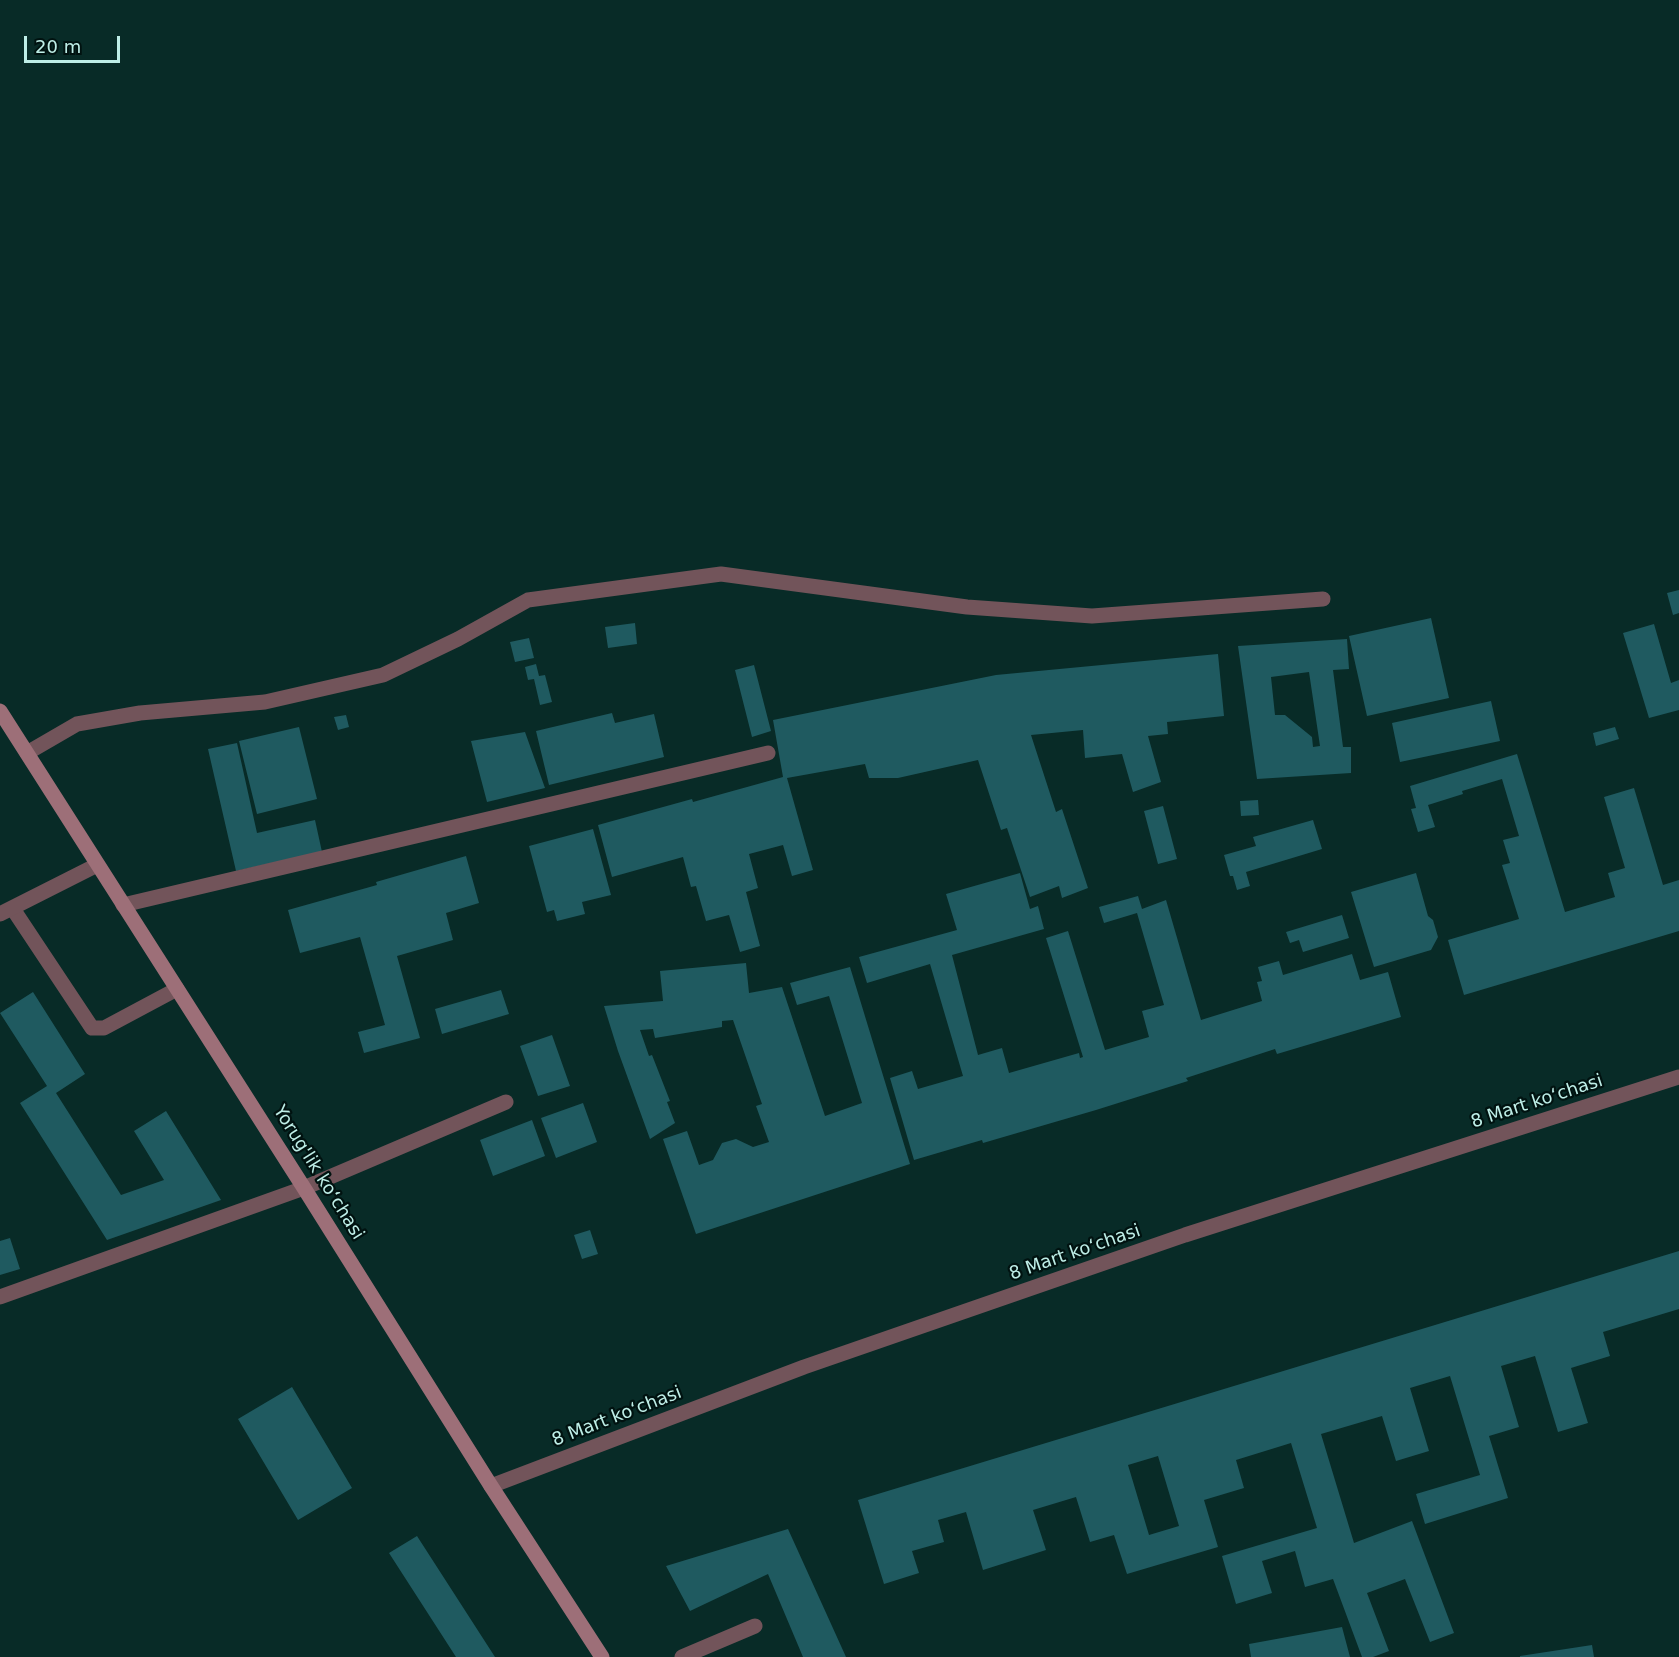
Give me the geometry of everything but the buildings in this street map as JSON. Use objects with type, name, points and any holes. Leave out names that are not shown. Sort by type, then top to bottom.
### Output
[{"type":"main road","name":"Yorug'lik koʻchasi","points":[[0,711],[491,1486],[602,1657]]},
{"type":"street","points":[[27,753],[76,724],[140,713],[265,702],[383,675],[458,639],[528,600],[721,574],[967,607],[1092,616],[1323,599]]},
{"type":"street","points":[[123,905],[768,753]]},
{"type":"street","points":[[97,865],[7,911],[92,1028],[104,1028],[177,989]]},
{"type":"street","name":"8 Mart koʻchasi","points":[[491,1486],[804,1367],[1185,1235],[1679,1077]]},
{"type":"street","points":[[0,1297],[304,1188],[506,1102]]},
{"type":"street","points":[[682,1657],[755,1626]]}]
